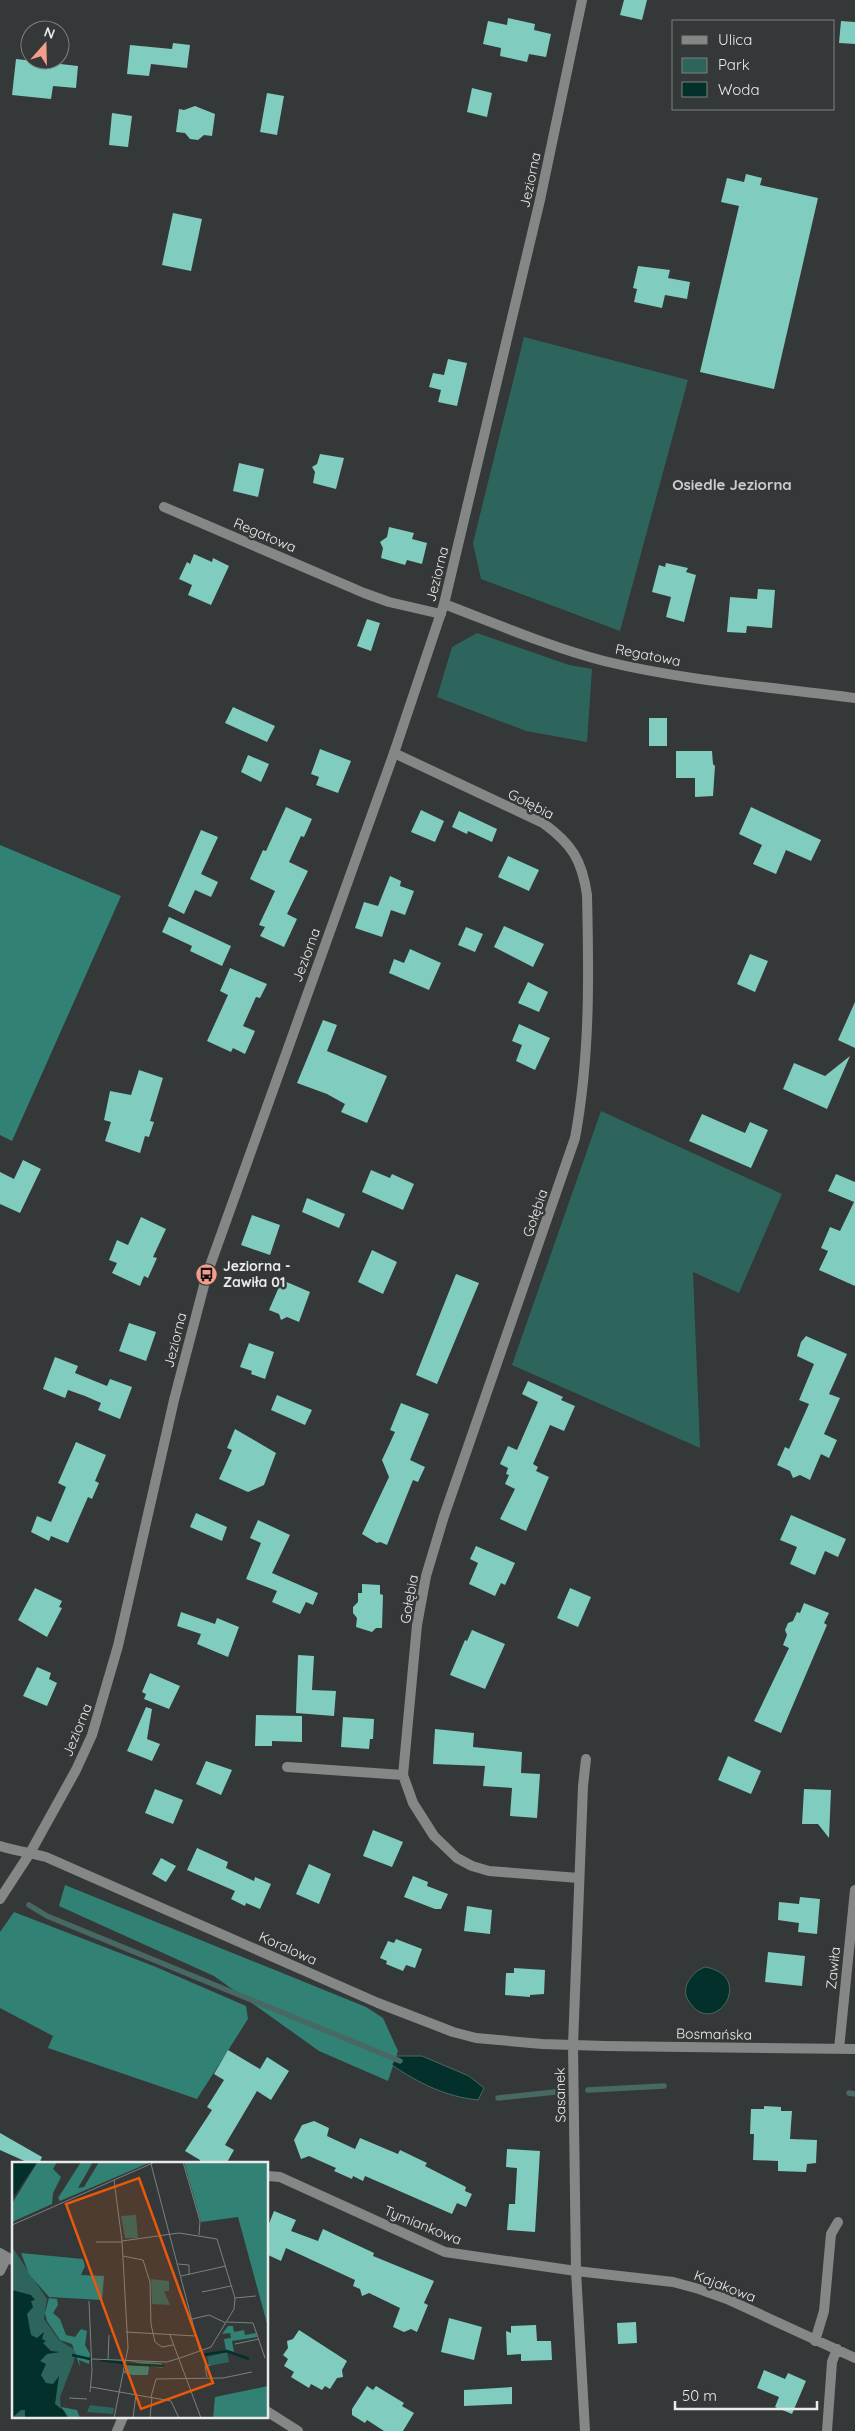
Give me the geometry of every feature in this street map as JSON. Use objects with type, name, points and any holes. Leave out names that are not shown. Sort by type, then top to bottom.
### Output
[{"type":"street","name":"Jeziorna","points":[[0,1899],[30,1852],[76,1770],[102,1707],[138,1563],[176,1390],[207,1274],[394,753],[442,609],[540,200],[582,0]]},
{"type":"street","name":"Regatowa","points":[[164,506],[364,593],[389,602],[442,609],[563,648],[612,662],[668,674],[855,698]]},
{"type":"street","name":"Gołębia","points":[[394,753],[543,823],[562,837],[574,851],[584,877],[590,980],[585,1064],[575,1138],[438,1533],[426,1576],[417,1625],[403,1776],[413,1803],[424,1821],[434,1836],[457,1858],[489,1871],[579,1878]]},
{"type":"street","name":"Sasanek","points":[[585,2431],[576,2271],[573,2045],[579,1878],[586,1759]]},
{"type":"street","points":[[287,1766],[403,1776]]},
{"type":"street","name":"Koralowa","points":[[0,1846],[20,1853],[30,1852],[55,1861],[378,2003],[453,2032],[485,2040],[573,2045]]},
{"type":"street","name":"Zawiła","points":[[839,2049],[855,1890]]},
{"type":"street","name":"Bosmańska","points":[[573,2045],[855,2049]]},
{"type":"street","name":"Tymiankowa","points":[[269,2176],[280,2177],[445,2252],[576,2271]]},
{"type":"street","points":[[815,2341],[824,2311],[830,2234],[838,2222]]},
{"type":"street","points":[[0,2271],[7,2257]]},
{"type":"street","name":"Kajakowa","points":[[576,2271],[673,2282],[699,2289],[727,2299],[855,2358]]},
{"type":"street","points":[[827,2431],[832,2362],[837,2349]]},
{"type":"street","points":[[269,2413],[298,2431]]},
{"type":"street","points":[[117,2431],[123,2418]]},
{"type":"green space","points":[[524,337],[688,380],[620,631],[481,579],[473,543]]},
{"type":"green space","points":[[477,633],[569,665],[592,669],[587,742],[526,731],[437,697],[452,647]]},
{"type":"green space","points":[[601,1111],[782,1194],[739,1293],[693,1272],[700,1448],[512,1365]]},
{"type":"shaded area","points":[[0,845],[121,896],[12,1141],[0,1135]]},
{"type":"shaded area","points":[[65,1885],[366,2007],[383,2018],[398,2051],[388,2081],[319,2051],[214,1976],[59,1906]]},
{"type":"shaded area","points":[[14,1912],[156,1967],[246,2006],[248,2019],[197,2099],[48,2048],[53,2036],[0,2008],[0,1932]]},
{"type":"water","points":[[705,1967],[721,1973],[728,1982],[730,1992],[726,2003],[718,2010],[709,2014],[698,2011],[686,1995],[689,1980],[696,1972]]},
{"type":"water","points":[[396,2056],[422,2056],[469,2076],[484,2088],[478,2100],[444,2092],[412,2078],[392,2065]]},
{"type":"building","points":[[624,0],[647,0],[642,20],[620,15]]},
{"type":"building","points":[[508,18],[535,24],[534,30],[551,34],[546,57],[529,54],[527,62],[500,56],[501,48],[483,44],[488,21],[507,25]]},
{"type":"building","points":[[841,21],[855,22],[855,44],[839,43]]},
{"type":"building","points":[[173,43],[190,45],[187,68],[151,64],[149,76],[127,74],[130,45],[172,49]]},
{"type":"building","points":[[16,59],[20,59],[20,70],[70,70],[70,65],[78,66],[76,88],[53,86],[51,99],[12,95]]},
{"type":"building","points":[[472,88],[492,93],[487,117],[467,112]]},
{"type":"building","points":[[267,93],[284,96],[277,135],[260,132]]},
{"type":"building","points":[[195,106],[215,114],[212,136],[204,135],[198,140],[190,139],[185,133],[176,132],[179,109],[184,110]]},
{"type":"building","points":[[112,113],[132,116],[128,147],[109,145]]},
{"type":"building","points":[[746,174],[762,178],[760,185],[818,198],[774,389],[700,372],[739,206],[721,202],[727,178],[744,182]]},
{"type":"building","points":[[173,213],[202,219],[191,271],[162,265]]},
{"type":"building","points":[[638,266],[670,270],[668,278],[690,282],[687,299],[665,295],[662,308],[634,302],[637,289],[633,288]]},
{"type":"building","points":[[448,359],[467,363],[457,406],[438,402],[441,390],[429,387],[433,373],[444,375]]},
{"type":"building","points":[[320,454],[344,458],[336,489],[313,483],[315,472],[312,467],[317,464]]},
{"type":"building","points":[[239,463],[264,469],[258,497],[233,491]]},
{"type":"building","points":[[389,527],[414,533],[412,539],[427,543],[422,564],[407,560],[405,565],[381,558],[383,548],[380,542],[387,537]]},
{"type":"building","points":[[194,554],[212,562],[213,558],[229,566],[211,605],[188,595],[192,585],[179,579],[187,562],[190,564]]},
{"type":"building","points":[[666,563],[688,568],[686,572],[696,575],[684,622],[666,617],[671,597],[652,592],[659,565],[665,567]]},
{"type":"building","points":[[758,589],[775,590],[772,628],[747,626],[746,633],[727,632],[730,597],[757,599]]},
{"type":"building","points":[[367,619],[380,623],[371,651],[357,646]]},
{"type":"building","points":[[233,707],[275,726],[267,742],[225,723]]},
{"type":"building","points":[[649,718],[667,718],[667,746],[649,746]]},
{"type":"building","points":[[320,749],[351,761],[338,793],[316,785],[319,777],[311,774]]},
{"type":"building","points":[[676,751],[712,751],[713,764],[715,766],[713,796],[695,797],[695,778],[676,778]]},
{"type":"building","points":[[248,755],[269,764],[261,782],[241,772]]},
{"type":"building","points":[[286,807],[312,819],[304,837],[301,836],[289,862],[308,871],[287,914],[297,919],[284,947],[260,936],[265,927],[259,925],[275,891],[250,879],[263,850],[266,851]]},
{"type":"building","points":[[751,807],[821,840],[811,861],[786,850],[776,874],[753,864],[762,845],[739,834]]},
{"type":"building","points":[[421,810],[444,821],[435,842],[411,832]]},
{"type":"building","points":[[459,811],[497,829],[492,842],[468,831],[467,834],[452,827]]},
{"type":"building","points":[[201,830],[218,837],[201,874],[218,882],[211,897],[195,890],[184,914],[168,906]]},
{"type":"building","points":[[508,856],[539,870],[529,891],[498,877]]},
{"type":"building","points":[[390,876],[401,881],[400,886],[414,891],[405,915],[391,910],[382,937],[355,928],[364,902],[378,906]]},
{"type":"building","points":[[169,917],[231,946],[222,966],[190,951],[192,946],[162,932]]},
{"type":"building","points":[[504,926],[544,944],[533,967],[494,947]]},
{"type":"building","points":[[466,927],[483,934],[475,952],[458,945]]},
{"type":"building","points":[[410,949],[441,963],[429,990],[389,973],[394,959],[404,963]]},
{"type":"building","points":[[750,954],[768,961],[755,992],[737,984]]},
{"type":"building","points":[[230,968],[267,984],[260,998],[256,997],[243,1026],[255,1031],[245,1054],[233,1048],[231,1052],[207,1041],[228,995],[220,991]]},
{"type":"building","points":[[528,982],[548,992],[539,1012],[518,1003]]},
{"type":"building","points":[[855,1002],[855,1048],[838,1040]]},
{"type":"building","points":[[323,1020],[337,1025],[327,1051],[387,1076],[367,1123],[341,1112],[345,1104],[327,1094],[297,1083]]},
{"type":"building","points":[[519,1024],[550,1038],[535,1070],[516,1061],[522,1045],[512,1041]]},
{"type":"building","points":[[850,1056],[827,1109],[783,1089],[794,1063],[825,1076]]},
{"type":"building","points":[[139,1070],[163,1078],[150,1121],[154,1122],[149,1137],[145,1136],[140,1153],[105,1141],[111,1122],[104,1120],[110,1091],[131,1095]]},
{"type":"building","points":[[702,1114],[745,1133],[750,1122],[768,1130],[751,1168],[689,1141]]},
{"type":"building","points":[[23,1160],[41,1169],[20,1213],[0,1204],[0,1172],[14,1179]]},
{"type":"building","points":[[371,1170],[390,1178],[392,1174],[414,1184],[403,1210],[362,1192]]},
{"type":"building","points":[[836,1174],[855,1182],[855,1286],[819,1270],[828,1251],[821,1248],[830,1227],[840,1231],[854,1202],[828,1191]]},
{"type":"building","points":[[307,1198],[345,1214],[339,1228],[302,1212]]},
{"type":"building","points":[[252,1215],[280,1225],[270,1255],[241,1245]]},
{"type":"building","points":[[141,1217],[166,1229],[153,1257],[157,1258],[148,1278],[144,1276],[140,1286],[112,1273],[117,1263],[109,1260],[117,1240],[128,1245]]},
{"type":"building","points":[[372,1250],[397,1262],[383,1294],[358,1282]]},
{"type":"building","points":[[456,1274],[479,1283],[437,1384],[416,1375]]},
{"type":"building","points":[[282,1280],[310,1292],[299,1322],[287,1317],[281,1320],[279,1314],[269,1310]]},
{"type":"building","points":[[129,1323],[156,1332],[146,1361],[119,1351]]},
{"type":"building","points":[[806,1336],[847,1354],[829,1394],[840,1398],[824,1434],[837,1440],[829,1458],[821,1454],[810,1480],[800,1475],[793,1478],[790,1471],[777,1465],[785,1447],[789,1449],[809,1404],[799,1400],[814,1364],[797,1356],[801,1342]]},
{"type":"building","points":[[249,1343],[274,1352],[265,1379],[251,1374],[252,1371],[240,1367]]},
{"type":"building","points":[[55,1357],[78,1366],[75,1373],[107,1386],[110,1379],[132,1387],[120,1419],[98,1410],[101,1403],[85,1396],[68,1390],[65,1398],[43,1389]]},
{"type":"building","points":[[528,1381],[563,1397],[561,1400],[575,1406],[564,1431],[550,1425],[533,1464],[538,1467],[536,1471],[549,1477],[526,1531],[500,1519],[515,1489],[505,1484],[509,1475],[506,1474],[508,1468],[500,1464],[508,1446],[517,1450],[538,1402],[522,1394]]},
{"type":"building","points":[[277,1395],[312,1410],[305,1425],[271,1410]]},
{"type":"building","points":[[401,1403],[429,1414],[410,1460],[425,1467],[418,1482],[413,1480],[387,1545],[380,1542],[377,1543],[362,1534],[389,1477],[382,1460],[395,1432],[390,1430]]},
{"type":"building","points":[[235,1429],[276,1453],[264,1485],[248,1492],[219,1479],[232,1450],[227,1448]]},
{"type":"building","points":[[76,1442],[106,1455],[95,1481],[99,1483],[92,1499],[88,1497],[68,1543],[51,1536],[49,1541],[31,1532],[37,1516],[51,1522],[66,1487],[58,1483]]},
{"type":"building","points":[[196,1513],[227,1527],[222,1541],[190,1527]]},
{"type":"building","points":[[791,1515],[846,1539],[838,1557],[825,1551],[815,1575],[790,1564],[797,1547],[780,1540]]},
{"type":"building","points":[[258,1520],[290,1535],[272,1573],[318,1593],[313,1605],[306,1602],[300,1614],[272,1602],[277,1591],[246,1579],[261,1543],[250,1538]]},
{"type":"building","points":[[476,1546],[515,1563],[505,1585],[501,1583],[495,1596],[469,1584],[478,1563],[470,1559]]},
{"type":"building","points":[[362,1584],[380,1585],[380,1594],[383,1595],[382,1628],[376,1628],[372,1632],[356,1627],[357,1618],[353,1613],[353,1607],[358,1602],[358,1593],[362,1593]]},
{"type":"building","points":[[35,1588],[62,1601],[59,1607],[62,1608],[47,1637],[18,1620]]},
{"type":"building","points":[[570,1588],[591,1597],[578,1627],[557,1618]]},
{"type":"building","points":[[804,1603],[829,1613],[824,1623],[827,1625],[781,1733],[754,1721],[789,1648],[783,1645],[787,1635],[785,1630],[788,1623],[793,1621],[797,1612],[800,1613]]},
{"type":"building","points":[[181,1612],[215,1624],[217,1618],[239,1627],[228,1657],[197,1644],[201,1634],[177,1626]]},
{"type":"building","points":[[472,1630],[505,1644],[485,1689],[450,1675],[465,1640],[467,1641]]},
{"type":"building","points":[[298,1655],[314,1656],[312,1690],[336,1691],[334,1716],[296,1713]]},
{"type":"building","points":[[37,1667],[51,1673],[49,1679],[57,1683],[47,1706],[23,1696]]},
{"type":"building","points":[[150,1673],[180,1686],[169,1709],[144,1699],[146,1694],[142,1692]]},
{"type":"building","points":[[146,1707],[152,1709],[147,1739],[160,1744],[152,1761],[127,1751]]},
{"type":"building","points":[[256,1715],[302,1716],[302,1742],[272,1741],[272,1746],[255,1746]]},
{"type":"building","points":[[343,1717],[374,1719],[373,1739],[370,1739],[369,1749],[341,1747]]},
{"type":"building","points":[[435,1729],[474,1733],[473,1747],[522,1752],[521,1773],[540,1774],[537,1818],[510,1816],[512,1788],[483,1786],[485,1766],[433,1764]]},
{"type":"building","points":[[728,1756],[761,1771],[751,1794],[718,1780]]},
{"type":"building","points":[[206,1761],[232,1770],[221,1795],[196,1784]]},
{"type":"building","points":[[155,1789],[183,1800],[173,1824],[145,1813]]},
{"type":"building","points":[[804,1789],[831,1790],[829,1838],[818,1824],[802,1824]]},
{"type":"building","points":[[373,1830],[403,1842],[392,1867],[363,1856]]},
{"type":"building","points":[[197,1848],[228,1862],[226,1868],[254,1881],[255,1877],[271,1884],[260,1909],[246,1903],[245,1906],[231,1899],[235,1891],[187,1870]]},
{"type":"building","points":[[161,1858],[176,1866],[166,1882],[152,1874]]},
{"type":"building","points":[[309,1864],[331,1874],[319,1904],[296,1894]]},
{"type":"building","points":[[413,1876],[428,1882],[427,1886],[448,1894],[441,1909],[435,1909],[404,1897]]},
{"type":"building","points":[[800,1897],[820,1899],[817,1934],[798,1932],[799,1923],[778,1920],[779,1902],[799,1904]]},
{"type":"building","points":[[467,1906],[492,1910],[490,1934],[464,1931]]},
{"type":"building","points":[[396,1939],[422,1949],[415,1968],[406,1965],[403,1971],[386,1964],[387,1961],[380,1958],[388,1941],[394,1943]]},
{"type":"building","points":[[768,1952],[805,1956],[802,1986],[765,1982]]},
{"type":"building","points":[[514,1968],[545,1970],[544,1994],[530,1995],[530,1997],[505,1995],[506,1973],[514,1973]]},
{"type":"building","points":[[228,2050],[260,2069],[267,2057],[289,2071],[271,2100],[257,2091],[225,2145],[234,2150],[227,2162],[200,2162],[185,2151],[212,2110],[207,2107],[224,2080],[214,2074]]},
{"type":"building","points":[[764,2106],[781,2107],[781,2111],[792,2111],[790,2139],[817,2140],[816,2163],[807,2164],[806,2172],[778,2171],[778,2161],[753,2160],[754,2134],[750,2134],[751,2109],[764,2109]]},
{"type":"building","points":[[314,2121],[329,2128],[327,2136],[355,2149],[360,2138],[398,2154],[400,2150],[427,2163],[425,2166],[466,2187],[465,2191],[472,2194],[466,2207],[457,2203],[452,2214],[365,2176],[363,2181],[353,2176],[352,2179],[334,2171],[336,2168],[309,2156],[301,2159],[294,2140],[302,2125]]},
{"type":"building","points":[[0,2133],[42,2157],[40,2162],[27,2162],[0,2150]]},
{"type":"building","points":[[507,2149],[540,2151],[535,2232],[507,2230],[509,2204],[515,2204],[517,2168],[506,2167]]},
{"type":"building","points":[[274,2211],[296,2220],[291,2231],[318,2241],[323,2229],[374,2253],[373,2256],[434,2281],[424,2303],[428,2305],[417,2332],[411,2329],[404,2332],[393,2327],[400,2308],[369,2293],[362,2296],[360,2289],[353,2286],[355,2280],[286,2248],[281,2261],[269,2255],[269,2224]]},
{"type":"building","points":[[449,2318],[482,2327],[474,2360],[441,2352]]},
{"type":"building","points":[[636,2322],[637,2343],[618,2344],[617,2323]]},
{"type":"building","points":[[536,2325],[537,2341],[551,2341],[552,2360],[521,2361],[521,2354],[507,2355],[506,2331],[511,2333],[511,2326]]},
{"type":"building","points":[[299,2330],[347,2361],[342,2370],[343,2377],[337,2378],[330,2389],[325,2386],[322,2390],[311,2384],[309,2388],[291,2377],[294,2372],[284,2366],[288,2359],[283,2355],[288,2348],[287,2341],[293,2339]]},
{"type":"building","points":[[764,2370],[785,2379],[788,2373],[806,2381],[792,2414],[775,2407],[779,2397],[757,2388]]},
{"type":"building","points":[[367,2386],[373,2390],[376,2386],[404,2403],[402,2406],[414,2413],[403,2431],[384,2431],[367,2420],[365,2423],[352,2415],[352,2409]]},
{"type":"building","points":[[512,2387],[512,2404],[464,2406],[464,2390]]},
{"type":"waterway","points":[[29,1905],[47,1916],[400,2061]]},
{"type":"waterway","points":[[588,2090],[664,2086]]},
{"type":"waterway","points":[[498,2098],[555,2092]]},
{"type":"waterway","points":[[849,2093],[855,2094]]},
{"type":"place","name":"Jeziorna - Zawiła 01","points":[[207,1274]]},
{"type":"district","name":"Osiedle Jeziorna","points":[[732,484]]}]
